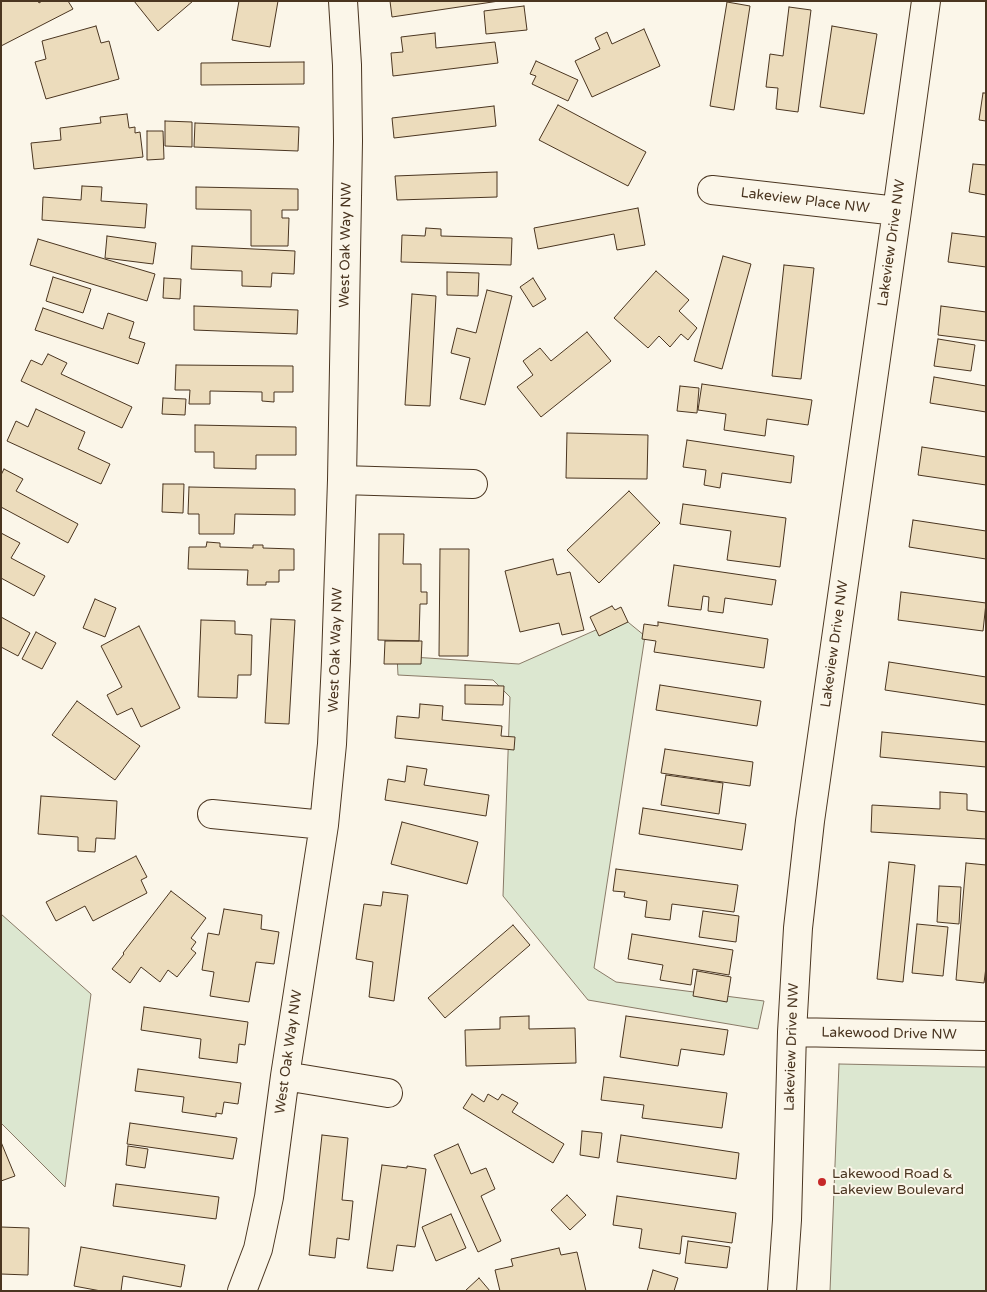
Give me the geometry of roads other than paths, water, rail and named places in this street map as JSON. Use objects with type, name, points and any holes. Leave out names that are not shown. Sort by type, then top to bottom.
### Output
[{"type":"street","name":"West Oak Way NW","points":[[242,1291],[258,1249],[270,1197],[285,1076],[324,825],[332,744],[342,480],[348,141],[347,65],[342,1]]},
{"type":"street","name":"Lakeview Drive NW","points":[[782,1291],[798,928],[810,821],[926,1]]},
{"type":"street","name":"Lakeview Place NW","points":[[712,190],[897,212]]},
{"type":"street","points":[[342,480],[473,484]]},
{"type":"street","points":[[212,814],[324,825]]},
{"type":"street","name":"Lakewood Drive NW","points":[[792,1032],[986,1036]]},
{"type":"street","points":[[285,1076],[388,1093]]},
{"type":"place","name":"Lakewood Road & Lakeview Boulevard","points":[[822,1182]]}]
